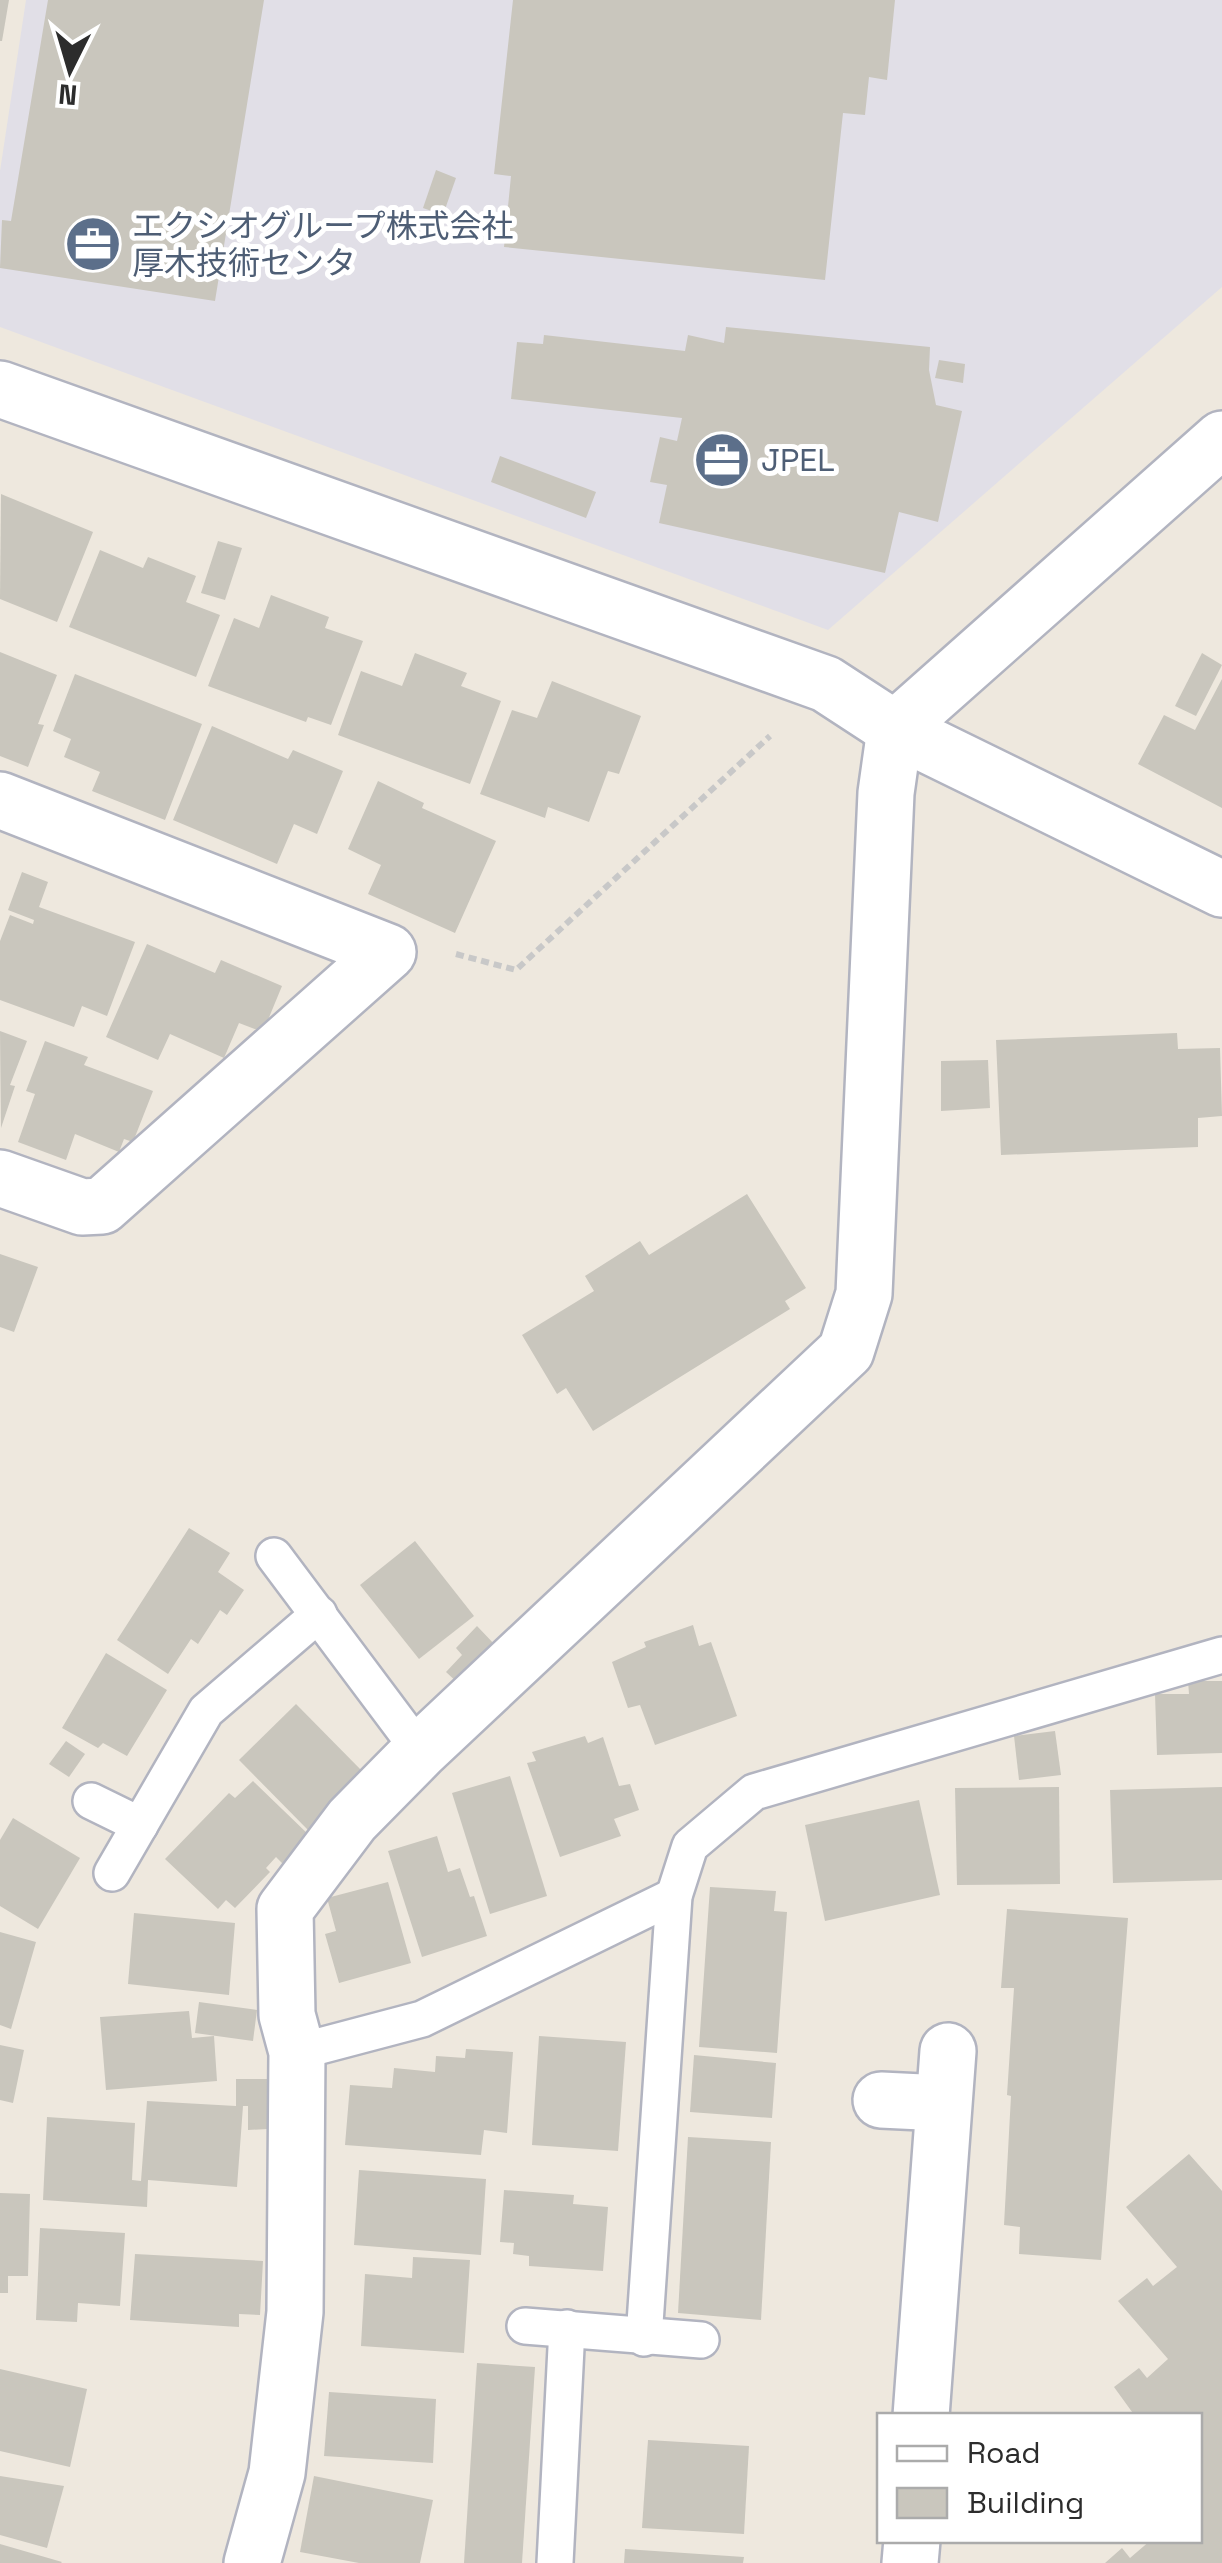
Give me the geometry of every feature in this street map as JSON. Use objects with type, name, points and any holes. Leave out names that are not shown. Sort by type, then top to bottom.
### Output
[{"type":"street","points":[[0,389],[826,684],[895,729],[1222,889]]},
{"type":"street","points":[[252,2563],[277,2473],[295,2312],[298,2052],[287,2015],[285,1909],[352,1820],[420,1751],[846,1351],[864,1294],[886,793],[895,729],[1222,439]]},
{"type":"street","points":[[0,800],[388,952],[102,1206],[82,1207],[0,1178]]},
{"type":"street","points":[[881,2100],[946,2077],[921,2413]]},
{"type":"lane","points":[[274,1556],[420,1751]]},
{"type":"lane","points":[[112,1873],[206,1711],[319,1614]]},
{"type":"lane","points":[[644,2338],[674,1896],[690,1846],[754,1792],[1222,1655]]},
{"type":"lane","points":[[91,1801],[140,1825]]},
{"type":"lane","points":[[298,2052],[422,2019],[674,1896]]},
{"type":"lane","points":[[525,2326],[701,2340]]},
{"type":"lane","points":[[555,2563],[568,2328]]},
{"type":"path","points":[[388,952],[414,943],[516,970],[826,684]]},
{"type":"shaded area","points":[[26,0],[1222,0],[1222,287],[828,630],[0,327],[0,171]]},
{"type":"building","points":[[0,0],[9,0],[2,41],[0,41]]},
{"type":"building","points":[[48,0],[264,0],[215,301],[0,268],[2,220],[11,221]]},
{"type":"building","points":[[513,0],[895,0],[887,80],[869,77],[865,115],[843,113],[825,280],[504,247],[511,176],[494,174]]},
{"type":"building","points":[[436,170],[456,178],[443,215],[423,208]]},
{"type":"building","points":[[726,327],[930,347],[929,370],[936,405],[962,411],[938,522],[899,512],[885,573],[659,523],[667,485],[650,482],[660,437],[677,441],[682,418],[511,399],[517,342],[543,344],[544,335],[685,351],[688,335],[724,343]]},
{"type":"building","points":[[939,360],[965,364],[963,383],[935,378]]},
{"type":"building","points":[[500,456],[596,492],[586,518],[491,482]]},
{"type":"building","points":[[1,494],[93,532],[57,622],[0,599]]},
{"type":"building","points":[[218,541],[242,548],[225,600],[201,593]]},
{"type":"building","points":[[100,550],[143,568],[148,557],[196,576],[186,602],[220,615],[196,677],[69,627]]},
{"type":"building","points":[[271,595],[329,617],[325,628],[363,641],[331,725],[308,717],[306,722],[208,686],[234,618],[259,628]]},
{"type":"building","points":[[0,652],[57,675],[38,724],[44,725],[28,767],[0,756]]},
{"type":"building","points":[[415,653],[467,673],[461,686],[501,701],[470,784],[338,735],[361,671],[402,686]]},
{"type":"building","points":[[1202,653],[1222,665],[1196,716],[1175,706]]},
{"type":"building","points":[[75,674],[202,724],[165,820],[92,791],[100,772],[64,757],[71,739],[53,731]]},
{"type":"building","points":[[1222,679],[1222,808],[1138,764],[1164,715],[1195,730]]},
{"type":"building","points":[[552,681],[641,716],[619,774],[608,771],[589,822],[548,807],[545,818],[480,794],[512,710],[537,718]]},
{"type":"building","points":[[212,726],[288,759],[293,750],[343,771],[317,834],[294,824],[277,864],[173,820]]},
{"type":"building","points":[[378,781],[424,803],[422,808],[496,841],[455,933],[368,894],[381,865],[348,849]]},
{"type":"building","points":[[22,872],[48,882],[39,907],[135,942],[107,1016],[82,1006],[74,1027],[0,1000],[0,941],[10,915],[33,924],[34,920],[8,910]]},
{"type":"building","points":[[147,944],[215,973],[221,960],[282,986],[263,1032],[239,1023],[224,1058],[170,1034],[158,1060],[106,1037]]},
{"type":"building","points":[[0,1031],[27,1041],[10,1085],[15,1086],[1,1128]]},
{"type":"building","points":[[1177,1033],[1178,1049],[1220,1048],[1222,1116],[1198,1118],[1198,1147],[1001,1155],[996,1040]]},
{"type":"building","points":[[45,1041],[88,1057],[84,1065],[153,1091],[133,1142],[124,1139],[119,1152],[75,1134],[66,1160],[18,1142],[35,1094],[26,1091]]},
{"type":"building","points":[[988,1060],[990,1108],[941,1111],[941,1061]]},
{"type":"building","points":[[747,1194],[806,1288],[785,1301],[790,1309],[593,1431],[566,1388],[557,1394],[522,1335],[594,1291],[585,1276],[640,1241],[649,1255]]},
{"type":"building","points":[[0,1254],[38,1267],[14,1332],[0,1327]]},
{"type":"building","points":[[189,1528],[230,1553],[218,1572],[244,1590],[227,1615],[220,1610],[198,1644],[191,1639],[168,1674],[117,1640]]},
{"type":"building","points":[[415,1541],[474,1616],[419,1659],[360,1585]]},
{"type":"building","points":[[693,1625],[699,1646],[711,1642],[737,1716],[655,1745],[640,1705],[628,1708],[612,1662],[646,1647],[644,1642]]},
{"type":"building","points":[[477,1626],[496,1646],[459,1684],[446,1672],[462,1655],[456,1648]]},
{"type":"building","points":[[106,1653],[167,1690],[127,1756],[103,1743],[98,1748],[62,1728]]},
{"type":"building","points":[[1188,1681],[1222,1681],[1222,1753],[1157,1755],[1155,1694],[1189,1694]]},
{"type":"building","points":[[296,1704],[365,1774],[308,1830],[239,1760]]},
{"type":"building","points":[[1055,1731],[1061,1775],[1019,1780],[1014,1736]]},
{"type":"building","points":[[585,1736],[588,1743],[603,1737],[619,1786],[630,1784],[639,1810],[614,1819],[621,1836],[560,1857],[527,1763],[536,1761],[532,1752]]},
{"type":"building","points":[[66,1741],[85,1754],[69,1777],[49,1764]]},
{"type":"building","points":[[510,1776],[547,1896],[490,1914],[452,1793]]},
{"type":"building","points":[[253,1781],[310,1836],[283,1864],[276,1857],[266,1868],[270,1872],[235,1908],[226,1900],[218,1909],[165,1859],[229,1793],[235,1798]]},
{"type":"building","points":[[1059,1787],[1060,1884],[957,1885],[955,1788]]},
{"type":"building","points":[[1222,1787],[1222,1880],[1113,1883],[1110,1790]]},
{"type":"building","points":[[919,1800],[940,1895],[825,1921],[805,1825]]},
{"type":"building","points":[[13,1818],[80,1858],[38,1929],[0,1906],[0,1840]]},
{"type":"building","points":[[437,1836],[448,1872],[460,1868],[470,1897],[474,1896],[487,1936],[422,1957],[388,1851]]},
{"type":"building","points":[[388,1882],[411,1963],[339,1983],[325,1934],[336,1931],[327,1898]]},
{"type":"building","points":[[710,1887],[776,1891],[774,1911],[787,1912],[777,2053],[699,2047]]},
{"type":"building","points":[[1007,1909],[1128,1918],[1101,2260],[1019,2254],[1020,2227],[1004,2225],[1014,1988],[1001,1988]]},
{"type":"building","points":[[134,1913],[235,1923],[229,1995],[128,1984]]},
{"type":"building","points":[[0,1932],[36,1942],[11,2029],[0,2025]]},
{"type":"building","points":[[199,2002],[257,2010],[253,2041],[195,2033]]},
{"type":"building","points":[[189,2011],[192,2038],[214,2036],[217,2081],[106,2090],[100,2017]]},
{"type":"building","points":[[539,2036],[626,2042],[618,2151],[532,2145]]},
{"type":"building","points":[[0,2045],[24,2050],[13,2103],[0,2100]]},
{"type":"building","points":[[466,2049],[513,2052],[507,2133],[484,2130],[481,2155],[345,2145],[350,2085],[392,2088],[394,2068],[435,2072],[436,2056],[465,2058]]},
{"type":"building","points":[[694,2055],[776,2063],[772,2118],[690,2112]]},
{"type":"building","points":[[236,2079],[267,2079],[268,2129],[248,2130],[248,2106],[243,2106],[237,2187],[148,2180],[147,2207],[43,2200],[47,2117],[135,2123],[132,2180],[141,2181],[147,2101],[236,2106]]},
{"type":"building","points":[[688,2137],[771,2142],[761,2320],[678,2313]]},
{"type":"building","points":[[1189,2154],[1222,2191],[1222,2563],[1105,2563],[1122,2548],[1130,2558],[1148,2543],[1202,2543],[1202,2413],[1133,2413],[1114,2387],[1139,2368],[1147,2378],[1168,2359],[1118,2301],[1147,2278],[1153,2286],[1177,2267],[1126,2207]]},
{"type":"building","points":[[359,2170],[486,2179],[481,2255],[354,2245]]},
{"type":"building","points":[[504,2190],[574,2195],[573,2204],[608,2207],[603,2271],[529,2266],[529,2256],[513,2254],[514,2243],[500,2242]]},
{"type":"building","points":[[0,2193],[30,2194],[28,2276],[8,2276],[8,2293],[0,2293]]},
{"type":"building","points":[[40,2228],[125,2233],[120,2306],[78,2303],[77,2322],[36,2320]]},
{"type":"building","points":[[135,2254],[263,2261],[260,2315],[239,2314],[239,2327],[130,2320]]},
{"type":"building","points":[[413,2257],[470,2260],[464,2353],[361,2346],[365,2274],[412,2278]]},
{"type":"building","points":[[477,2363],[535,2367],[522,2563],[464,2563]]},
{"type":"building","points":[[0,2369],[87,2389],[70,2467],[0,2451]]},
{"type":"building","points":[[329,2392],[436,2399],[433,2463],[324,2456]]},
{"type":"building","points":[[648,2440],[749,2446],[744,2534],[642,2528]]},
{"type":"building","points":[[0,2476],[64,2486],[47,2548],[0,2535]]},
{"type":"building","points":[[314,2476],[433,2500],[420,2563],[359,2563],[300,2552]]},
{"type":"building","points":[[0,2544],[62,2562],[0,2563]]},
{"type":"building","points":[[625,2549],[744,2557],[743,2563],[624,2563]]},
{"type":"place","name":"エクシオグループ株式会社 厚木技術センタ","points":[[93,244]]},
{"type":"place","name":"JPEL","points":[[722,460]]}]
